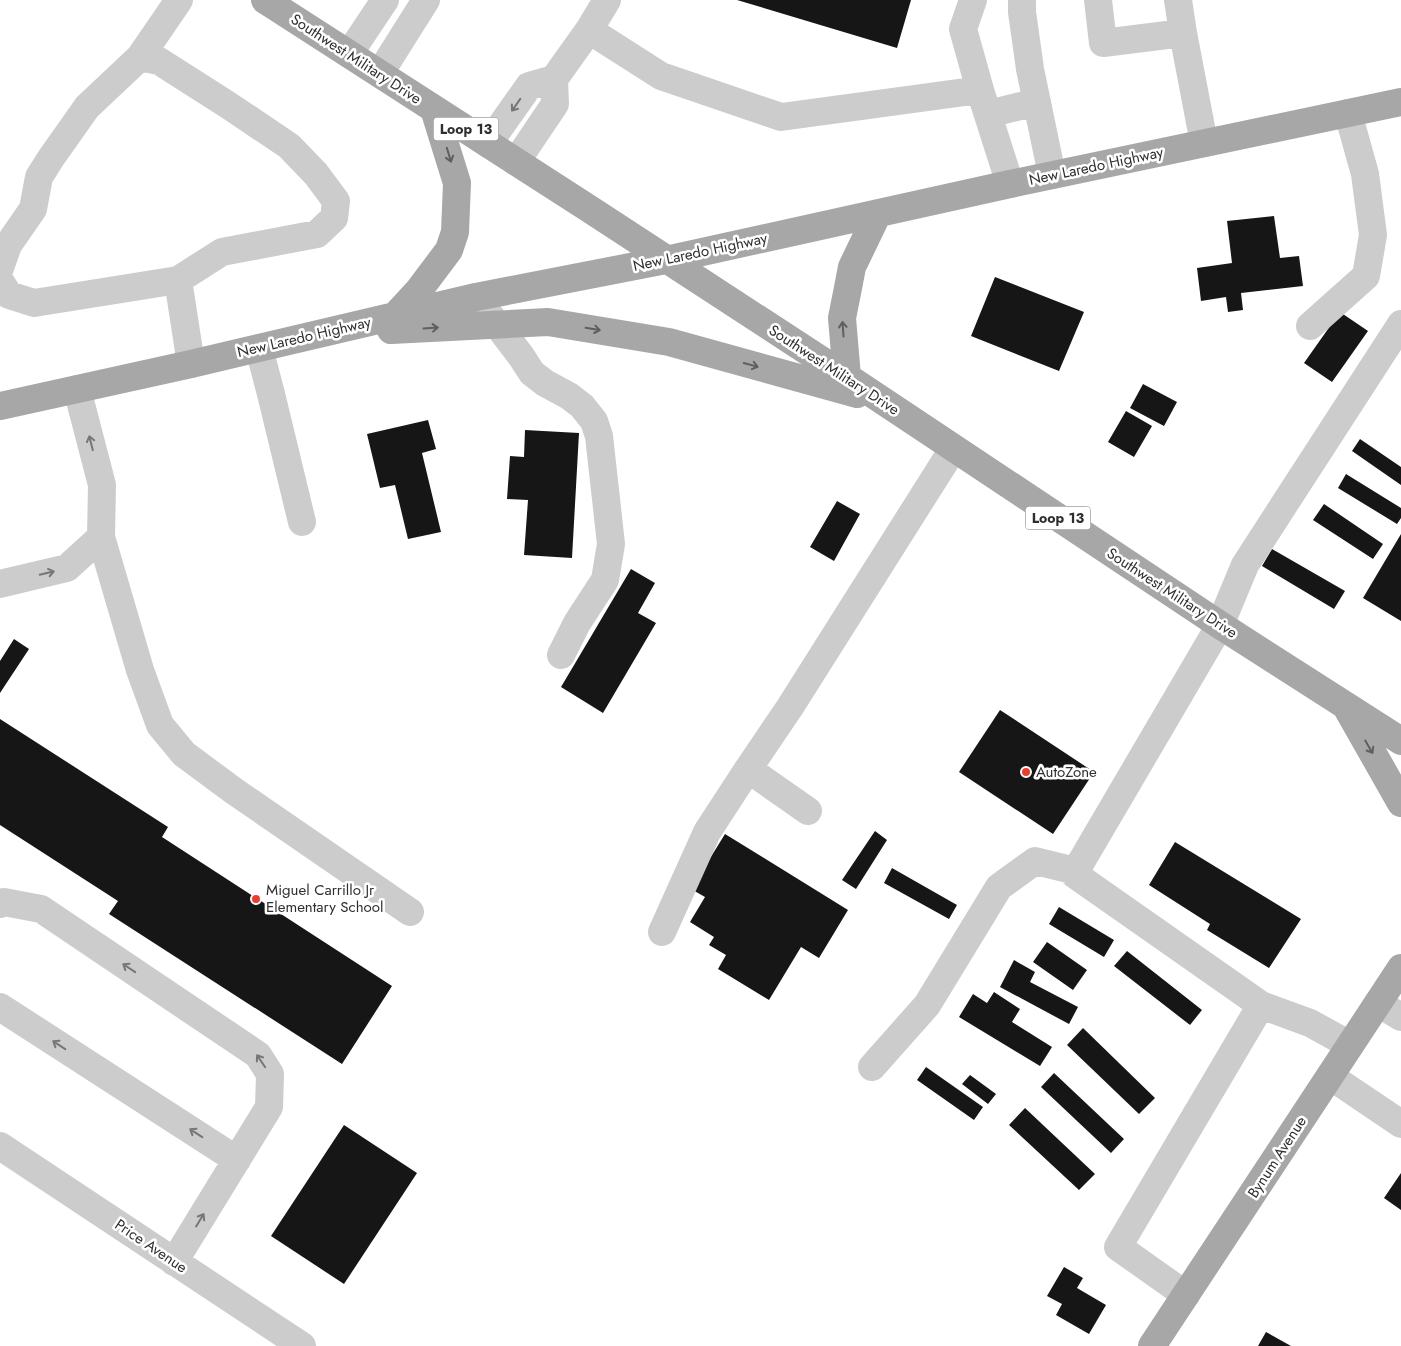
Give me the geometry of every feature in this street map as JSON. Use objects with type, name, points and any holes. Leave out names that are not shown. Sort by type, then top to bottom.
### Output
[{"type":"main road","name":"Southwest Military Drive","points":[[265,0],[846,377],[1401,741]]},
{"type":"main road","name":"New Laredo Highway","points":[[0,406],[191,364],[476,297],[666,260],[1010,184],[1401,102]]},
{"type":"main road","points":[[394,316],[419,290],[448,250],[455,232],[458,183],[434,109]]},
{"type":"main road","points":[[846,377],[842,318],[852,267],[878,213]]},
{"type":"main road","points":[[312,335],[548,322],[670,342],[881,401]]},
{"type":"main road","points":[[1345,705],[1401,803]]},
{"type":"main road","name":"Bynum Avenue","points":[[1156,1345],[1186,1295],[1401,968]]},
{"type":"street","points":[[0,268],[8,245],[33,210],[39,177],[51,158],[88,107],[140,57],[179,0]]},
{"type":"street","points":[[349,54],[384,0]]},
{"type":"street","points":[[380,74],[426,0]]},
{"type":"street","points":[[516,162],[555,104],[554,79],[589,30],[607,0]]},
{"type":"street","points":[[973,0],[963,29],[1010,184]]},
{"type":"street","points":[[1022,0],[1030,69],[1052,175]]},
{"type":"street","points":[[1098,0],[1103,43],[1183,33]]},
{"type":"street","points":[[1178,0],[1204,143]]},
{"type":"street","points":[[589,30],[661,76],[781,117],[984,102],[1037,102]]},
{"type":"street","points":[[0,281],[9,295],[34,302],[178,280],[222,252],[318,234],[334,218],[336,201],[316,174],[289,146],[159,62],[140,57]]},
{"type":"street","points":[[488,144],[529,86],[554,79]]},
{"type":"street","points":[[1310,326],[1366,276],[1373,235],[1365,174],[1348,113]]},
{"type":"street","points":[[178,280],[191,364]]},
{"type":"street","points":[[476,297],[532,373],[582,406],[594,421],[599,436],[611,544],[605,580],[577,623],[561,655]]},
{"type":"street","points":[[1350,1045],[1310,1023],[1261,1005],[1074,874],[1220,624],[1245,565],[1401,324]]},
{"type":"street","points":[[259,348],[272,394],[302,522]]},
{"type":"street","points":[[77,389],[102,485],[101,538],[140,670],[160,724],[184,754],[234,792],[410,912]]},
{"type":"street","points":[[662,932],[707,832],[790,707],[953,448]]},
{"type":"street","points":[[0,584],[67,568],[101,538]]},
{"type":"street","points":[[748,769],[808,811]]},
{"type":"street","points":[[872,1067],[927,1005],[998,887],[1035,861],[1076,871]]},
{"type":"street","points":[[0,904],[4,902],[41,908],[258,1055],[270,1074],[270,1107],[174,1262]]},
{"type":"street","points":[[1378,1004],[1401,1017]]},
{"type":"street","points":[[1186,1295],[1118,1247],[1261,1005]]},
{"type":"street","points":[[0,1007],[237,1160]]},
{"type":"street","points":[[1330,1076],[1401,1124]]},
{"type":"street","name":"Price Avenue","points":[[0,1146],[302,1346]]},
{"type":"building","points":[[737,0],[911,0],[897,48]]},
{"type":"building","points":[[1274,216],[1280,258],[1299,256],[1303,286],[1241,293],[1243,310],[1228,312],[1226,297],[1201,301],[1197,268],[1232,263],[1227,221]]},
{"type":"building","points":[[995,277],[1084,312],[1059,371],[971,336]]},
{"type":"building","points":[[1340,312],[1368,331],[1332,382],[1304,363]]},
{"type":"building","points":[[1143,384],[1177,402],[1164,426],[1130,408]]},
{"type":"building","points":[[1126,411],[1152,426],[1134,457],[1108,442]]},
{"type":"building","points":[[428,420],[436,449],[422,453],[441,532],[408,539],[395,485],[380,488],[367,434]]},
{"type":"building","points":[[525,430],[579,433],[572,558],[524,555],[528,500],[507,499],[510,456],[524,457]]},
{"type":"building","points":[[1360,439],[1401,467],[1401,485],[1352,451]]},
{"type":"building","points":[[1346,474],[1401,508],[1401,518],[1397,524],[1338,488]]},
{"type":"building","points":[[837,501],[860,514],[834,561],[810,547]]},
{"type":"building","points":[[1324,504],[1383,544],[1373,559],[1313,520]]},
{"type":"building","points":[[1401,534],[1401,621],[1363,598]]},
{"type":"building","points":[[1272,549],[1345,591],[1334,609],[1262,566]]},
{"type":"building","points":[[631,569],[655,583],[638,613],[656,623],[603,713],[561,687]]},
{"type":"building","points":[[14,639],[29,649],[0,693],[0,661]]},
{"type":"building","name":"AutoZone","points":[[1000,710],[1094,772],[1053,834],[959,772]]},
{"type":"building","points":[[0,719],[168,827],[162,837],[392,986],[342,1064],[109,914],[118,901],[0,825]]},
{"type":"building","points":[[875,831],[887,840],[856,889],[842,880]]},
{"type":"building","points":[[725,834],[848,910],[819,958],[801,947],[769,1000],[718,969],[726,955],[709,945],[714,937],[690,922],[705,897],[691,889]]},
{"type":"building","points":[[1175,842],[1301,919],[1269,968],[1207,930],[1210,924],[1149,885]]},
{"type":"building","points":[[892,868],[957,905],[949,919],[884,883]]},
{"type":"building","points":[[1059,907],[1114,940],[1104,957],[1049,924]]},
{"type":"building","points":[[1047,942],[1087,970],[1073,990],[1033,962]]},
{"type":"building","points":[[1127,951],[1202,1010],[1190,1025],[1114,966]]},
{"type":"building","points":[[1014,960],[1035,972],[1030,982],[1078,1007],[1069,1024],[1000,987]]},
{"type":"building","points":[[994,992],[1020,1009],[1012,1022],[1052,1047],[1040,1066],[959,1017],[973,994],[987,1003]]},
{"type":"building","points":[[1083,1028],[1155,1098],[1139,1114],[1067,1045]]},
{"type":"building","points":[[926,1067],[983,1107],[974,1120],[917,1080]]},
{"type":"building","points":[[1054,1073],[1124,1139],[1111,1153],[1041,1087]]},
{"type":"building","points":[[970,1075],[996,1094],[988,1104],[962,1084]]},
{"type":"building","points":[[1025,1108],[1095,1174],[1079,1190],[1009,1125]]},
{"type":"building","points":[[344,1125],[417,1173],[344,1284],[271,1236]]},
{"type":"building","points":[[1401,1173],[1401,1210],[1384,1198]]},
{"type":"building","points":[[1064,1267],[1083,1278],[1077,1288],[1106,1305],[1089,1334],[1056,1315],[1062,1304],[1047,1296]]},
{"type":"building","points":[[1266,1332],[1291,1346],[1258,1346]]},
{"type":"place","name":"AutoZone","points":[[1026,772]]},
{"type":"place","name":"Miguel Carrillo Jr Elementary School","points":[[256,899]]}]
